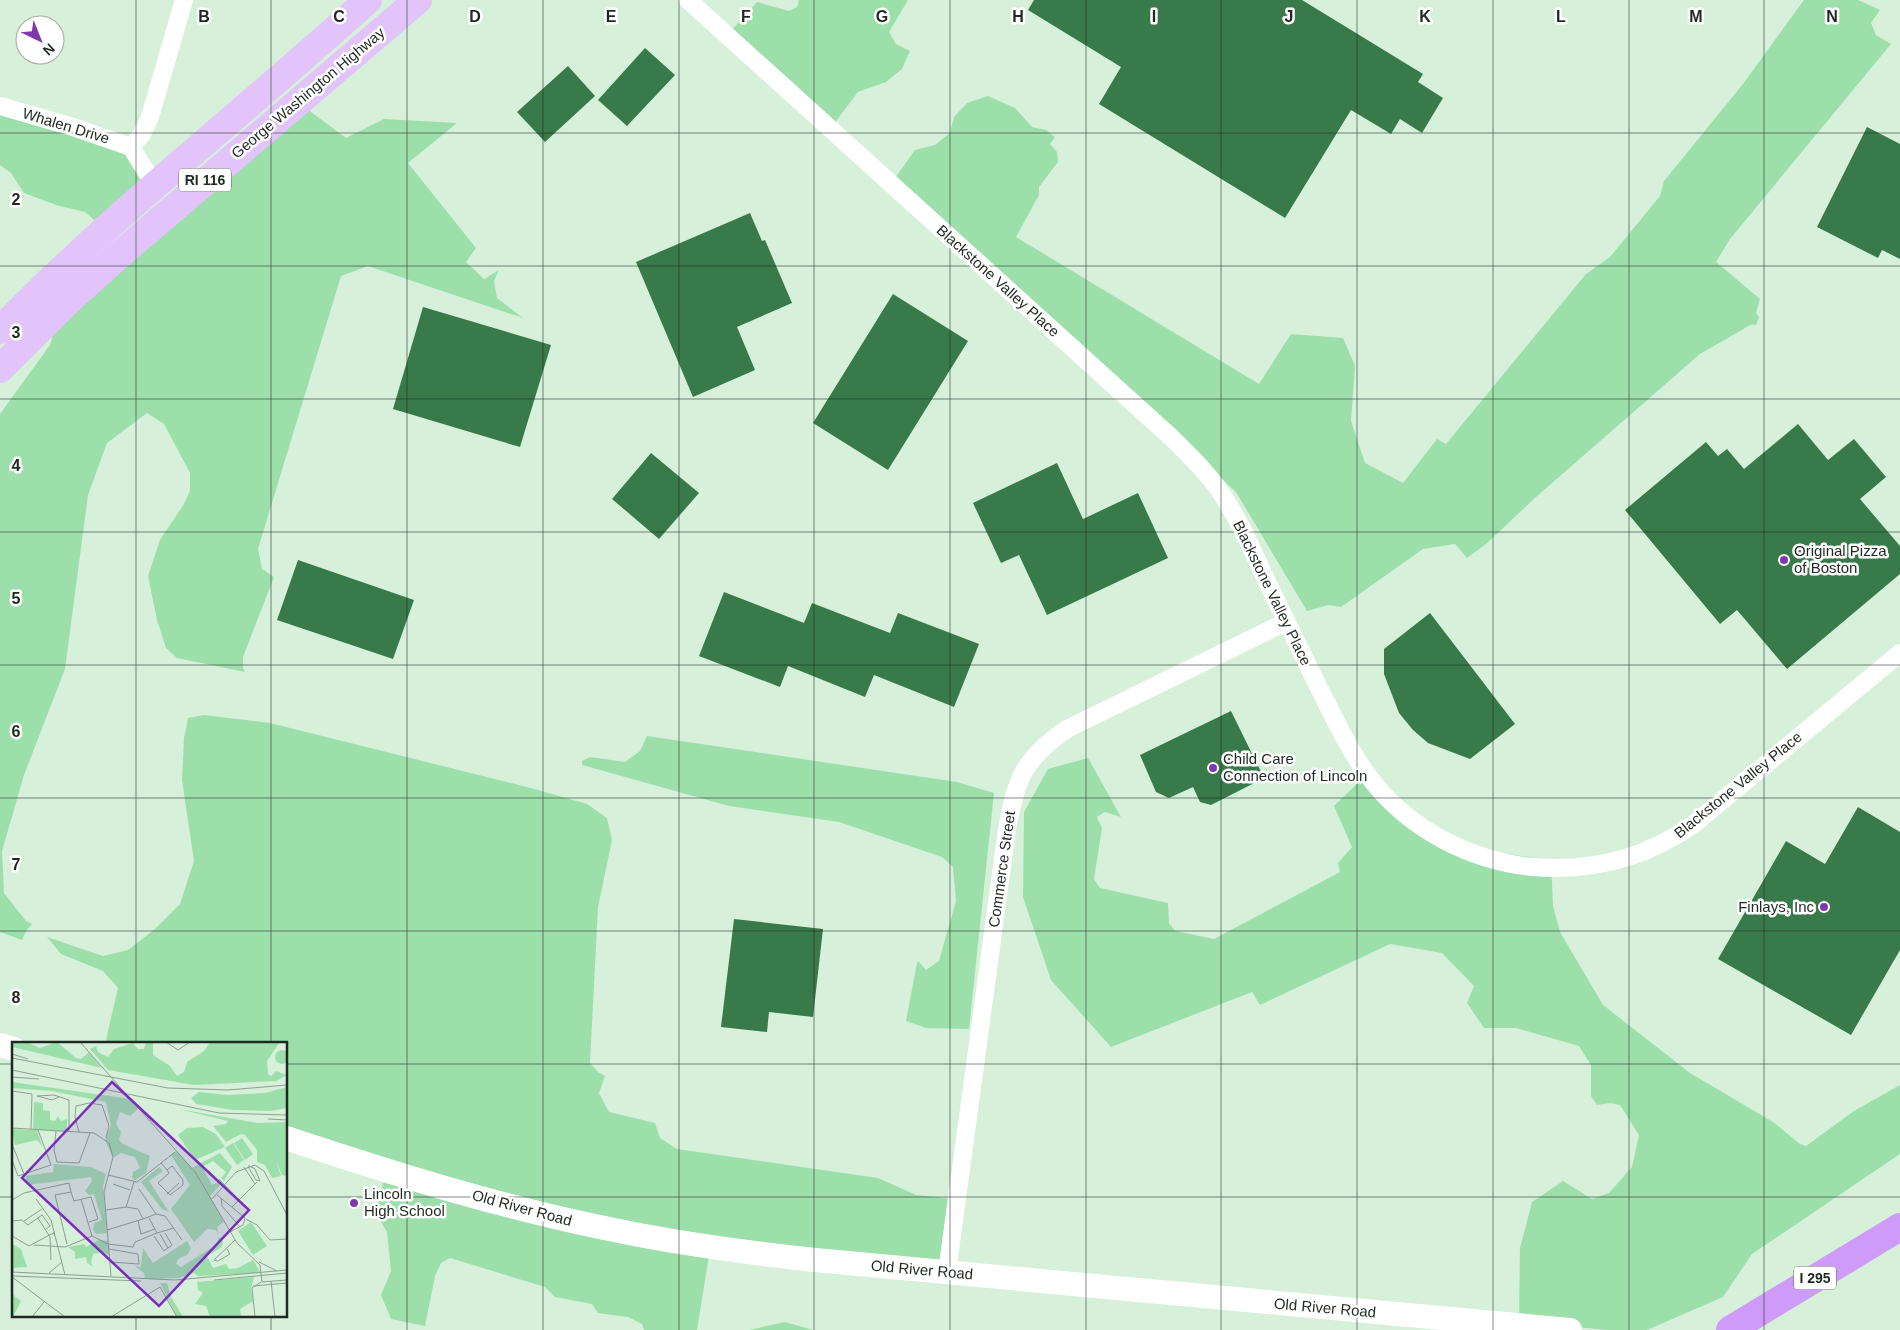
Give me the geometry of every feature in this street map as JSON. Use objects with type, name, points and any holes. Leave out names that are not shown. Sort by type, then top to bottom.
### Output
[{"type":"highway","name":"I 295","points":[[1730,1330],[1900,1227]]},
{"type":"main road","name":"George Washington Highway","points":[[0,330],[62,270],[155,186],[368,0]]},
{"type":"main road","name":"George Washington Highway","points":[[0,369],[68,301],[118,256],[418,0]]},
{"type":"main road","name":"Old River Road","points":[[288,1139],[392,1172],[502,1203],[623,1232],[735,1251],[1570,1330]]},
{"type":"street","points":[[155,186],[131,147],[142,134],[150,117],[184,0]]},
{"type":"street","name":"Blackstone Valley Place","points":[[688,0],[1187,452],[1216,485],[1231,509],[1354,755],[1373,781],[1396,806],[1429,832],[1467,851],[1504,863],[1539,867],[1574,867],[1612,862],[1642,853],[1667,842],[1694,824],[1900,652]]},
{"type":"street","name":"Whalen Drive","points":[[0,106],[73,127],[131,147]]},
{"type":"street","name":"Commerce Street","points":[[947,1272],[1007,829],[1013,796],[1020,778],[1036,754],[1067,729],[1286,622]]},
{"type":"green space","points":[[799,0],[908,0],[889,32],[896,44],[910,51],[902,69],[886,82],[858,92],[833,125],[731,31],[757,2],[789,11],[797,7]]},
{"type":"green space","points":[[1804,0],[1858,0],[1880,10],[1871,23],[1876,35],[1891,44],[1730,239],[1716,262],[1760,299],[1756,313],[1759,317],[1756,325],[1752,324],[1700,354],[1536,497],[1486,544],[1467,558],[1455,544],[1423,549],[1341,607],[1328,605],[1307,611],[1236,492],[893,181],[915,150],[935,145],[950,133],[954,117],[967,103],[988,96],[1015,108],[1032,127],[1046,130],[1055,137],[1050,144],[1057,152],[1058,162],[1039,187],[1039,195],[1016,237],[1259,384],[1291,334],[1343,338],[1355,366],[1351,421],[1365,463],[1403,483],[1437,439],[1446,444],[1586,274],[1610,257],[1660,196],[1664,181],[1743,84]]},
{"type":"green space","points":[[295,100],[346,138],[384,119],[457,123],[408,163],[476,248],[466,262],[484,279],[499,270],[494,281],[497,298],[523,318],[368,266],[341,276],[258,549],[262,569],[274,577],[243,657],[245,672],[177,658],[166,648],[157,620],[148,576],[160,540],[184,504],[190,491],[190,473],[164,424],[147,413],[107,443],[88,495],[65,669],[24,775],[2,851],[4,893],[26,921],[32,924],[22,940],[0,932],[0,414],[50,345],[63,301]]},
{"type":"green space","points":[[0,104],[97,135],[105,128],[158,178],[105,229],[85,212],[56,205],[24,193],[11,173],[0,165]]},
{"type":"green space","points":[[204,715],[270,723],[531,788],[587,804],[607,818],[612,840],[598,907],[590,1063],[598,1072],[605,1076],[599,1093],[609,1112],[655,1123],[660,1138],[677,1149],[878,1178],[916,1195],[954,1199],[949,1266],[711,1243],[697,1330],[644,1330],[642,1324],[628,1317],[598,1313],[592,1304],[555,1297],[545,1287],[450,1258],[441,1263],[435,1276],[425,1326],[391,1319],[381,1295],[391,1271],[387,1232],[375,1212],[388,1167],[288,1136],[288,1042],[105,1042],[118,988],[103,971],[61,954],[47,937],[103,956],[128,950],[155,929],[180,904],[194,861],[182,780],[184,738],[188,718]]},
{"type":"green space","points":[[647,736],[957,782],[994,793],[969,1029],[926,1028],[906,1021],[918,961],[926,970],[939,961],[956,901],[953,867],[942,857],[839,822],[729,806],[582,765],[582,761],[590,757],[625,762],[640,751]]},
{"type":"green space","points":[[1088,758],[1121,817],[1105,812],[1097,817],[1102,828],[1094,879],[1100,888],[1168,903],[1169,923],[1175,931],[1214,939],[1340,872],[1338,863],[1352,847],[1334,806],[1368,773],[1428,827],[1485,850],[1551,861],[1553,906],[1560,932],[1603,1005],[1690,1073],[1773,1122],[1800,1144],[1806,1146],[1854,1111],[1900,1085],[1900,1154],[1752,1254],[1723,1297],[1647,1330],[1607,1330],[1519,1320],[1520,1248],[1532,1202],[1563,1181],[1592,1199],[1609,1193],[1632,1167],[1639,1135],[1620,1105],[1610,1103],[1597,1105],[1591,1096],[1591,1065],[1579,1046],[1516,1028],[1484,1028],[1467,1003],[1474,986],[1442,953],[1390,944],[1260,1005],[1252,992],[1111,1047],[1051,980],[1023,897],[1024,812],[1048,769]]},
{"type":"green space","points":[[785,1322],[813,1330],[749,1330]]},
{"type":"building","points":[[1034,0],[1302,0],[1423,74],[1418,82],[1443,98],[1422,133],[1400,119],[1391,134],[1351,110],[1285,218],[1099,104],[1121,67],[1028,10]]},
{"type":"building","points":[[645,48],[675,75],[627,126],[598,100]]},
{"type":"building","points":[[568,66],[595,96],[545,142],[517,112]]},
{"type":"building","points":[[1867,127],[1900,144],[1900,259],[1882,250],[1878,258],[1817,227]]},
{"type":"building","points":[[750,213],[762,241],[765,240],[792,303],[737,327],[755,370],[693,397],[636,262]]},
{"type":"building","points":[[893,294],[968,341],[888,470],[813,423]]},
{"type":"building","points":[[423,307],[551,345],[520,447],[393,409]]},
{"type":"building","name":"Original Pizza of Boston","points":[[1798,424],[1828,460],[1854,439],[1886,477],[1860,499],[1900,546],[1900,574],[1787,669],[1737,610],[1720,624],[1625,510],[1706,442],[1718,456],[1727,449],[1744,469]]},
{"type":"building","points":[[651,453],[699,493],[659,539],[612,499]]},
{"type":"building","points":[[1057,463],[1083,519],[1138,493],[1168,558],[1047,615],[1019,555],[1001,563],[973,503]]},
{"type":"building","points":[[298,560],[414,600],[393,659],[277,620]]},
{"type":"building","points":[[724,592],[804,623],[812,603],[890,633],[898,613],[979,644],[954,707],[874,675],[865,697],[788,666],[780,687],[699,656]]},
{"type":"building","points":[[1430,613],[1515,724],[1470,759],[1428,743],[1413,730],[1399,713],[1384,674],[1384,649]]},
{"type":"building","points":[[1231,711],[1264,778],[1211,805],[1200,802],[1193,787],[1169,798],[1156,792],[1140,755]]},
{"type":"building","name":"Finlays, Inc","points":[[1858,807],[1900,832],[1900,950],[1851,1035],[1718,959],[1786,841],[1825,864]]},
{"type":"building","points":[[734,919],[823,929],[813,1017],[769,1012],[767,1032],[721,1027]]},
{"type":"place","name":"Original Pizza of Boston","points":[[1784,560]]},
{"type":"place","name":"Child Care Connection of Lincoln","points":[[1213,768]]},
{"type":"place","name":"Finlays, Inc","points":[[1824,907]]},
{"type":"place","name":"Lincoln High School","points":[[354,1203]]}]
